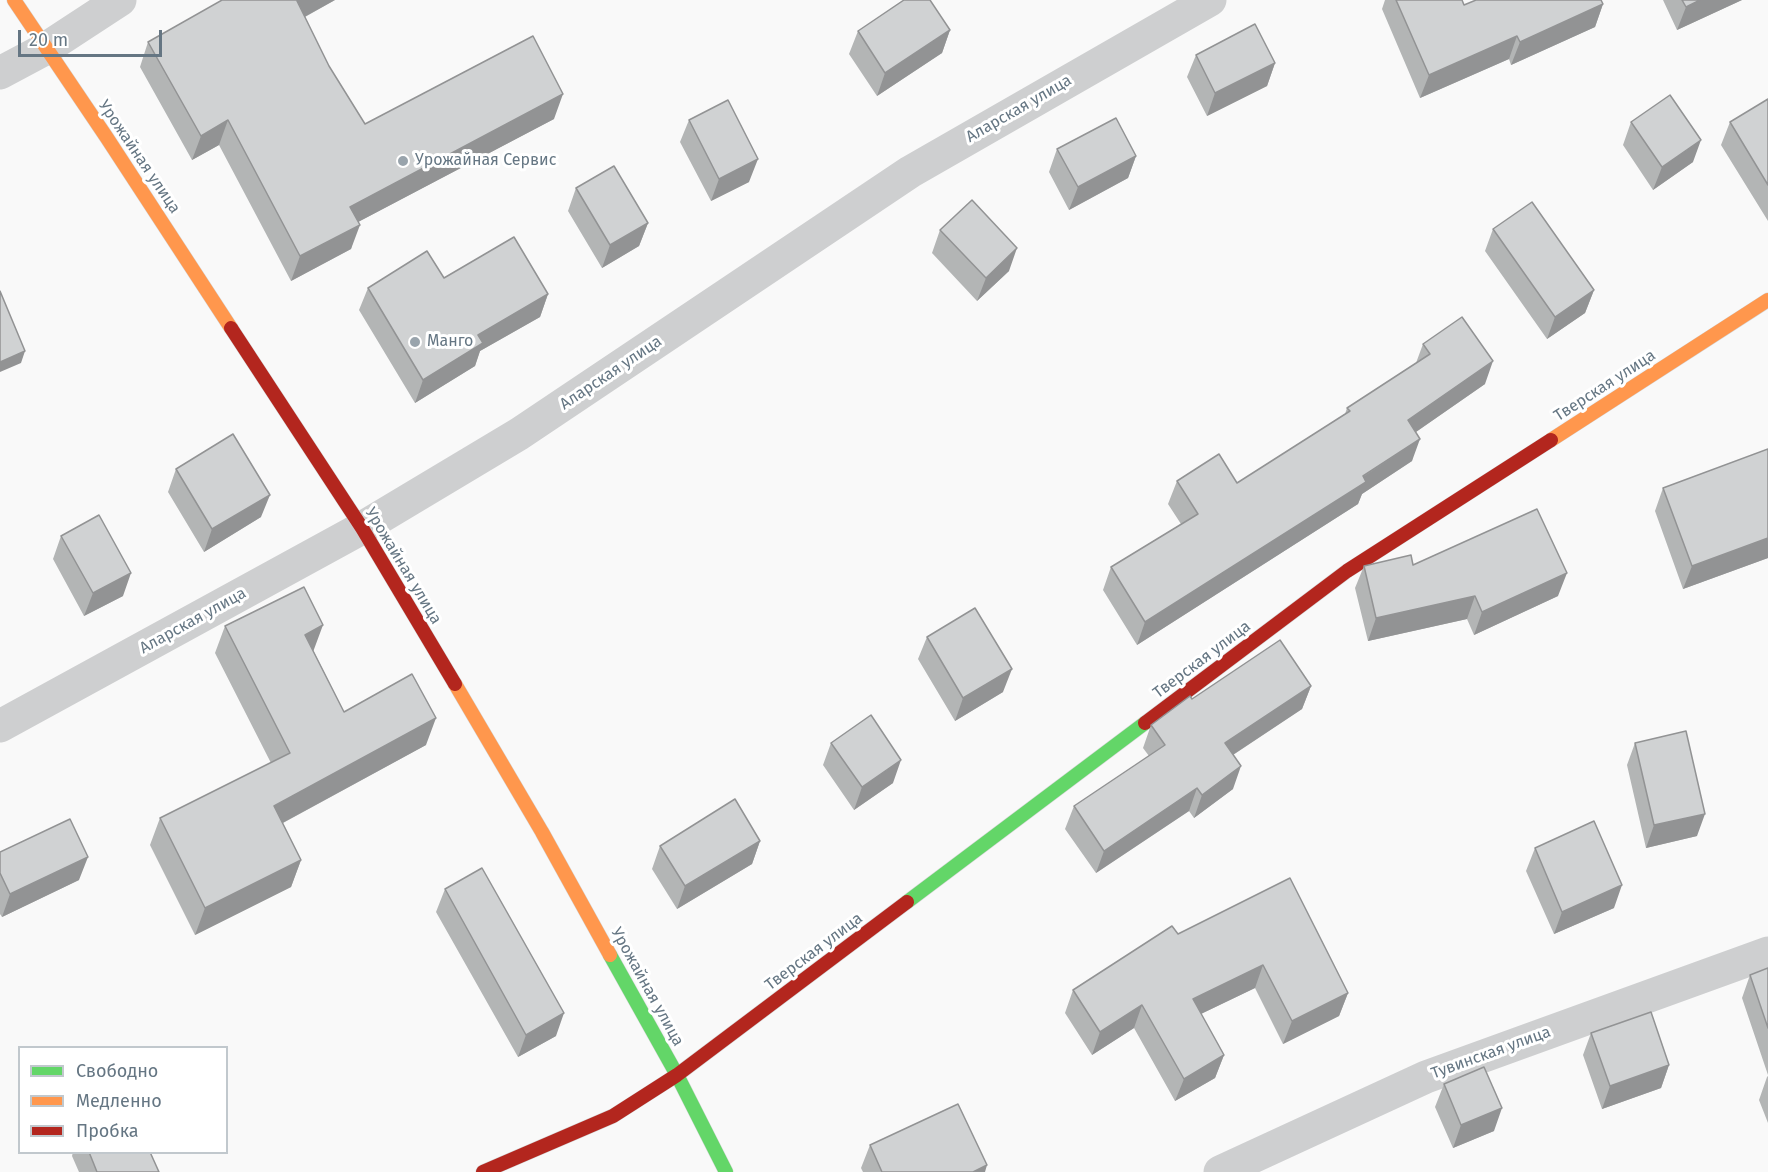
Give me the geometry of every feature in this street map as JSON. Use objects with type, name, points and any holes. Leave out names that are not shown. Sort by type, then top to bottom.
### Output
[{"type":"street","name":"Урожайная улица","points":[[14,0],[362,528],[542,832],[677,1075],[726,1172]]},
{"type":"street","points":[[0,73],[45,49],[120,0]]},
{"type":"street","name":"Аларская улица","points":[[0,726],[362,528],[519,434],[910,172],[1210,0]]},
{"type":"street","name":"Тверская улица","points":[[483,1172],[613,1116],[677,1075],[1347,571],[1768,300]]},
{"type":"street","name":"Тувинская улица","points":[[1220,1172],[1426,1077],[1768,952]]},
{"type":"building","points":[[222,0],[300,0],[297,1],[329,66],[365,124],[533,36],[563,94],[350,207],[360,225],[300,256],[228,120],[201,136],[148,42]]},
{"type":"building","points":[[904,0],[930,0],[950,30],[885,73],[858,31]]},
{"type":"building","points":[[1396,0],[1462,0],[1464,5],[1476,0],[1601,0],[1603,4],[1520,42],[1517,36],[1429,75]]},
{"type":"building","points":[[1682,0],[1700,0],[1686,7]]},
{"type":"building","points":[[1255,24],[1275,63],[1215,93],[1196,55]]},
{"type":"building","points":[[1670,95],[1701,140],[1662,167],[1631,122]]},
{"type":"building","points":[[1768,99],[1768,185],[1730,122]]},
{"type":"building","points":[[728,100],[758,159],[719,179],[689,120]]},
{"type":"building","points":[[1116,118],[1136,156],[1078,187],[1057,149]]},
{"type":"building","points":[[614,166],[648,223],[610,245],[576,188]]},
{"type":"building","points":[[972,200],[1017,248],[986,278],[940,230]]},
{"type":"building","points":[[1532,202],[1594,290],[1555,317],[1493,229]]},
{"type":"building","points":[[514,237],[548,294],[478,335],[483,343],[423,380],[368,288],[427,251],[444,278]]},
{"type":"building","points":[[0,291],[25,351],[0,362]]},
{"type":"building","points":[[1462,317],[1493,361],[1408,420],[1420,439],[1363,476],[1366,482],[1145,622],[1111,567],[1198,514],[1177,481],[1219,454],[1237,483],[1350,411],[1347,408],[1430,354],[1423,344]]},
{"type":"building","points":[[233,434],[270,495],[212,529],[176,469]]},
{"type":"building","points":[[1768,449],[1768,538],[1692,566],[1663,488]]},
{"type":"building","points":[[1537,509],[1567,573],[1482,612],[1475,596],[1376,618],[1364,566],[1411,555],[1413,565]]},
{"type":"building","points":[[99,515],[131,573],[93,593],[61,536]]},
{"type":"building","points":[[304,587],[323,625],[305,635],[344,712],[412,674],[436,718],[274,806],[301,860],[205,908],[160,818],[290,753],[225,626]]},
{"type":"building","points":[[975,608],[1012,669],[963,698],[927,637]]},
{"type":"building","points":[[1280,640],[1311,686],[1225,743],[1241,766],[1202,795],[1197,788],[1104,851],[1074,806],[1165,745],[1151,725],[1190,696],[1192,699]]},
{"type":"building","points":[[871,715],[901,760],[862,787],[831,743]]},
{"type":"building","points":[[1686,731],[1705,814],[1654,825],[1635,743]]},
{"type":"building","points":[[735,799],[760,841],[685,886],[660,846]]},
{"type":"building","points":[[70,819],[88,857],[10,894],[0,873],[0,852]]},
{"type":"building","points":[[1594,821],[1622,885],[1562,912],[1535,848]]},
{"type":"building","points":[[482,868],[564,1013],[526,1035],[445,889]]},
{"type":"building","points":[[1290,878],[1348,993],[1292,1021],[1263,965],[1193,999],[1224,1055],[1184,1079],[1142,1005],[1100,1032],[1073,990],[1172,926],[1178,934]]},
{"type":"building","points":[[1768,968],[1768,1028],[1750,975]]},
{"type":"building","points":[[1651,1012],[1669,1065],[1610,1086],[1591,1033]]},
{"type":"building","points":[[1484,1067],[1502,1108],[1461,1125],[1444,1084]]},
{"type":"building","points":[[958,1104],[987,1165],[973,1172],[882,1172],[870,1145]]},
{"type":"building","points":[[90,1154],[151,1154],[159,1172],[97,1172]]},
{"type":"traffic: fast","points":[[907,902],[1145,723]]},
{"type":"traffic: fast","points":[[610,955],[677,1075],[726,1172]]},
{"type":"traffic: slow","points":[[14,0],[231,328]]},
{"type":"traffic: slow","points":[[1551,440],[1768,300]]},
{"type":"traffic: slow","points":[[455,684],[542,832],[610,955]]},
{"type":"traffic: jam","points":[[231,328],[362,528],[455,684]]},
{"type":"traffic: jam","points":[[1145,723],[1347,571],[1551,440]]},
{"type":"traffic: jam","points":[[483,1172],[613,1116],[677,1075],[907,902]]},
{"type":"place","name":"Урожайная Сервис","points":[[403,161]]},
{"type":"place","name":"Манго","points":[[415,342]]}]
